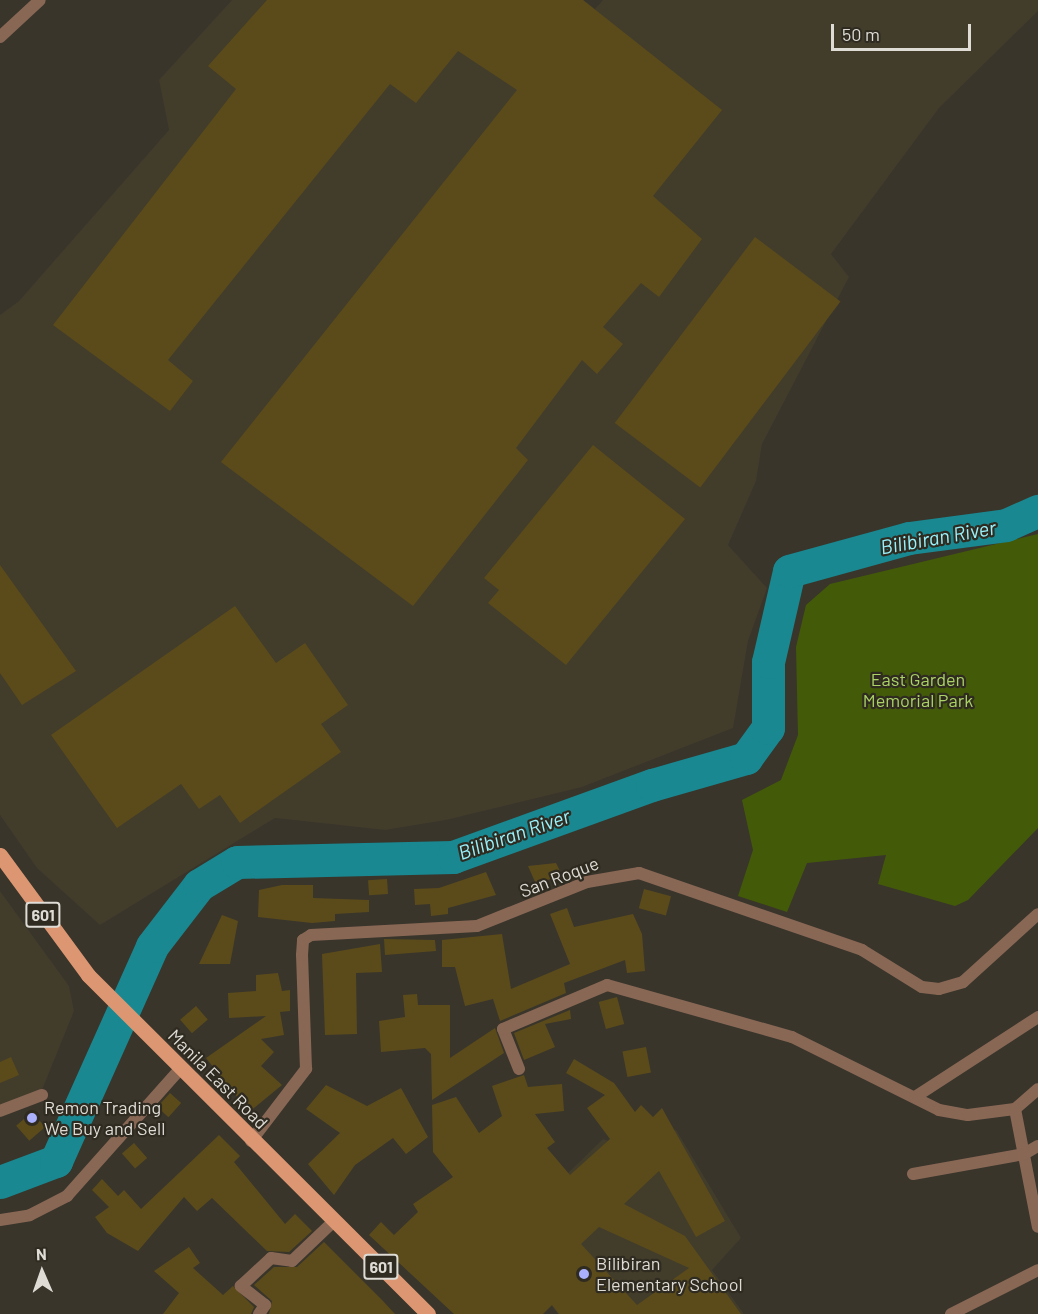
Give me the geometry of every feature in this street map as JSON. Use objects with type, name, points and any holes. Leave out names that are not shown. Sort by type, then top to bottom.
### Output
[{"type":"main road","name":"Manila East Road","points":[[0,855],[88,975],[251,1141],[428,1314]]},
{"type":"street","points":[[0,37],[40,0]]},
{"type":"street","name":"San Roque","points":[[251,1141],[306,1069],[302,955],[303,940],[311,935],[477,926],[587,882],[639,873],[862,950],[922,987],[939,989],[963,982],[1038,914]]},
{"type":"street","points":[[519,1069],[503,1029],[607,985],[792,1037],[939,1110],[968,1115],[1015,1109],[1038,1089]]},
{"type":"street","points":[[915,1097],[1038,1017]]},
{"type":"street","points":[[0,1220],[30,1215],[67,1196],[176,1064]]},
{"type":"street","points":[[0,1111],[42,1095]]},
{"type":"street","points":[[1015,1109],[1038,1227]]},
{"type":"street","points":[[913,1174],[1024,1154],[1038,1146]]},
{"type":"street","points":[[259,1314],[265,1305],[241,1286],[271,1258],[292,1261],[334,1221]]},
{"type":"street","points":[[951,1314],[1038,1270]]},
{"type":"shaded area","points":[[232,0],[583,0],[595,9],[603,0],[1038,0],[1038,11],[939,108],[831,254],[849,277],[762,444],[756,481],[728,545],[767,588],[748,641],[733,728],[582,787],[446,820],[385,830],[275,818],[100,925],[37,868],[0,815],[0,315],[19,301],[169,130],[159,80]]},
{"type":"shaded area","points":[[0,891],[69,986],[74,1011],[42,1090],[0,1105]]},
{"type":"shaded area","points":[[676,1130],[741,1238],[712,1270],[744,1314],[558,1314],[530,1278],[526,1214],[603,1139],[637,1151]]},
{"type":"green space","name":"East Garden Memorial Park","points":[[1038,534],[1038,828],[968,900],[955,906],[878,884],[886,855],[807,863],[787,912],[738,896],[753,850],[742,800],[781,780],[798,735],[796,647],[806,605],[830,584]]},
{"type":"building","points":[[267,0],[583,0],[722,110],[653,196],[702,239],[659,297],[641,283],[603,327],[623,344],[597,374],[582,360],[516,448],[528,460],[413,606],[221,462],[517,90],[458,51],[416,103],[390,84],[168,360],[193,381],[170,411],[53,325],[236,89],[208,66]]},
{"type":"building","points":[[755,237],[840,301],[700,487],[615,423]]},
{"type":"building","points":[[593,445],[685,519],[566,665],[488,603],[499,590],[484,578]]},
{"type":"building","points":[[0,565],[76,671],[22,705],[0,673]]},
{"type":"building","points":[[235,606],[276,663],[305,643],[348,705],[321,724],[341,752],[240,823],[220,795],[199,809],[181,784],[117,828],[51,735]]},
{"type":"building","points":[[556,863],[562,875],[536,884],[528,866]]},
{"type":"building","points":[[486,872],[496,895],[448,908],[448,914],[431,916],[430,904],[415,905],[414,889],[439,888]]},
{"type":"building","points":[[387,879],[388,894],[369,895],[368,880]]},
{"type":"building","points":[[282,885],[313,885],[313,898],[369,900],[369,912],[335,914],[335,921],[312,923],[258,917],[259,890]]},
{"type":"building","points":[[644,889],[671,896],[666,916],[639,908]]},
{"type":"building","points":[[567,908],[574,927],[633,914],[642,934],[645,971],[627,973],[625,960],[564,983],[566,993],[500,1021],[493,999],[465,1006],[455,967],[442,967],[442,940],[502,934],[511,989],[570,964],[550,914]]},
{"type":"building","points":[[222,915],[238,921],[230,964],[199,964]]},
{"type":"building","points":[[384,939],[435,940],[436,951],[385,955]]},
{"type":"building","points":[[380,944],[382,972],[356,973],[357,1034],[325,1035],[322,954]]},
{"type":"building","points":[[278,973],[282,991],[290,990],[290,1011],[280,1012],[284,1035],[261,1039],[274,1052],[261,1066],[282,1085],[249,1112],[206,1058],[266,1016],[229,1018],[228,993],[256,991],[256,975]]},
{"type":"building","points":[[417,994],[418,1005],[450,1005],[450,1058],[495,1028],[504,1053],[432,1100],[431,1054],[425,1048],[381,1052],[379,1021],[405,1017],[403,995]]},
{"type":"building","points":[[617,997],[624,1024],[606,1029],[599,1002]]},
{"type":"building","points":[[196,1006],[208,1020],[192,1033],[180,1020]]},
{"type":"building","points":[[570,1010],[571,1019],[545,1024],[555,1047],[524,1060],[514,1033]]},
{"type":"building","points":[[646,1047],[651,1073],[627,1077],[622,1052]]},
{"type":"building","points":[[11,1057],[19,1075],[0,1083],[0,1062]]},
{"type":"building","points":[[574,1059],[614,1083],[635,1112],[641,1105],[653,1117],[662,1108],[725,1221],[696,1237],[659,1171],[624,1204],[685,1236],[741,1314],[559,1314],[552,1305],[543,1314],[454,1314],[369,1235],[381,1222],[394,1235],[418,1212],[413,1204],[453,1177],[433,1152],[432,1105],[456,1097],[479,1133],[502,1116],[492,1086],[524,1075],[528,1087],[562,1084],[564,1111],[535,1114],[555,1142],[547,1148],[570,1175],[610,1139],[587,1108],[605,1095],[566,1073]],"holes":[[[599,1227],[689,1268],[637,1305],[581,1244]]]},
{"type":"building","points":[[326,1085],[367,1106],[401,1088],[428,1137],[406,1154],[393,1138],[355,1165],[334,1195],[308,1164],[340,1133],[306,1109]]},
{"type":"building","points":[[170,1093],[181,1103],[168,1117],[157,1107]]},
{"type":"building","points":[[32,1112],[45,1127],[29,1141],[16,1126]]},
{"type":"building","points":[[219,1135],[240,1156],[234,1162],[285,1224],[295,1214],[312,1231],[289,1252],[267,1251],[212,1198],[197,1211],[184,1197],[138,1251],[107,1233],[95,1217],[109,1207],[92,1190],[102,1179],[118,1196],[124,1190],[141,1209]]},
{"type":"building","points":[[134,1143],[147,1158],[135,1169],[122,1153]]},
{"type":"building","points":[[324,1242],[395,1314],[269,1314],[272,1301],[254,1285],[274,1267],[297,1267]]},
{"type":"building","points":[[189,1247],[200,1263],[193,1268],[223,1295],[233,1286],[254,1307],[251,1314],[163,1314],[179,1293],[154,1271]]},
{"type":"waterway","name":"Bilibiran River","points":[[0,1182],[56,1161],[152,946],[199,885],[237,862],[453,857],[652,785],[746,758],[768,728],[768,662],[789,571],[909,538],[1006,525],[1038,511]]},
{"type":"place","name":"Remon Trading We Buy and Sell","points":[[32,1118]]},
{"type":"place","name":"Bilibiran Elementary School","points":[[584,1274]]}]
